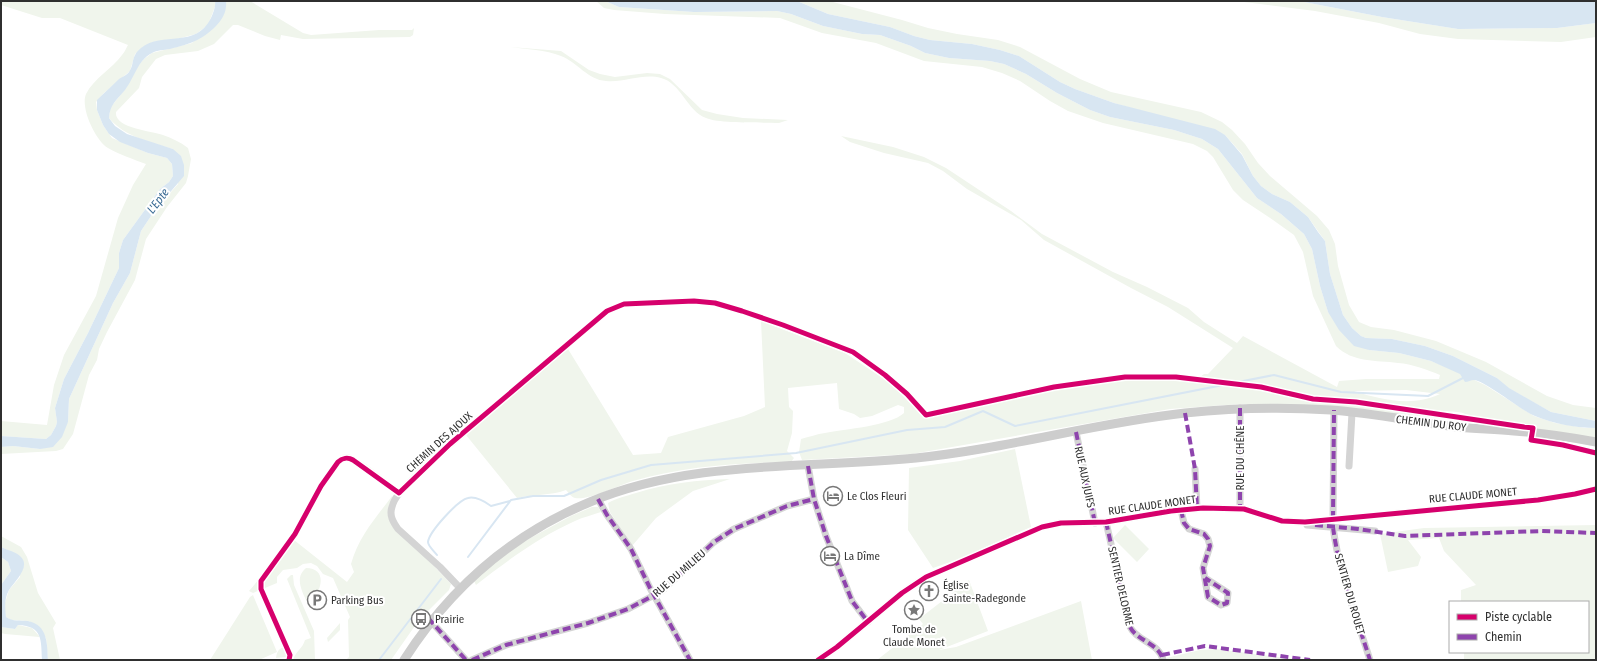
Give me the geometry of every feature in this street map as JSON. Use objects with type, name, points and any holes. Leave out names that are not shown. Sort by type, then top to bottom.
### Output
[{"type":"main road","name":"CHEMIN DU ROY","points":[[430,619],[452,595],[489,562],[531,533],[564,514],[598,499],[647,483],[696,473],[942,455],[990,448],[1157,417],[1240,408],[1334,410],[1458,427],[1532,432],[1596,442]]},
{"type":"main road","points":[[397,660],[416,630],[430,619]]},
{"type":"main road","points":[[404,660],[430,619]]},
{"type":"street","name":"CHEMIN DES AJOUX","points":[[460,588],[392,522],[392,506],[399,493],[432,459],[494,407]]},
{"type":"street","name":"RUE DU CHÊNE","points":[[1240,408],[1240,508]]},
{"type":"street","points":[[1333,519],[1334,410]]},
{"type":"street","points":[[1349,466],[1352,413]]},
{"type":"street","name":"RUE AUX JUIFS","points":[[1076,432],[1095,523]]},
{"type":"street","points":[[808,466],[814,498],[826,536],[852,601],[868,622]]},
{"type":"street","points":[[1195,469],[1197,508]]},
{"type":"street","name":"RUE CLAUDE MONET","points":[[818,660],[868,622],[902,593],[934,572],[990,550],[1042,527],[1061,523],[1106,522],[1197,508],[1240,508],[1282,521],[1304,522],[1538,500],[1596,489]]},
{"type":"street","name":"RUE DU MILIEU","points":[[472,660],[506,644],[615,614],[628,609],[667,587],[714,542],[734,529],[787,506],[814,498]]},
{"type":"street","points":[[598,499],[607,515],[631,549],[690,660]]},
{"type":"street","points":[[1181,510],[1184,523],[1189,529],[1204,534],[1208,539],[1209,550],[1203,568],[1205,578]]},
{"type":"street","name":"SENTIER DELORME","points":[[1106,522],[1132,632],[1145,640],[1158,651],[1162,655],[1163,660]]},
{"type":"street","points":[[1304,522],[1307,525],[1375,531]]},
{"type":"street","name":"SENTIER DU ROUET","points":[[1333,527],[1344,580],[1370,660]]},
{"type":"street","points":[[430,619],[466,660]]},
{"type":"shaded area","points":[[1,1],[215,1],[216,4],[208,25],[196,34],[177,39],[153,42],[142,48],[135,54],[130,71],[104,93],[96,102],[97,110],[103,125],[112,138],[148,153],[167,158],[172,164],[173,176],[169,182],[160,189],[123,240],[119,253],[119,268],[64,379],[55,408],[57,422],[56,426],[51,435],[46,439],[1,436],[1,421],[47,425],[54,385],[64,355],[96,296],[118,218],[133,185],[146,164],[117,153],[103,144],[90,124],[85,107],[86,94],[89,88],[118,60],[128,45],[60,18],[42,18],[1,5]]},
{"type":"shaded area","points":[[225,1],[250,1],[303,33],[311,35],[379,30],[412,30],[414,28],[413,35],[410,37],[303,39],[281,35],[280,40],[265,36],[238,25],[233,25],[214,44],[198,51],[165,55],[156,59],[142,77],[139,88],[116,112],[117,117],[121,122],[127,125],[166,136],[188,148],[191,159],[186,183],[167,207],[146,239],[135,280],[99,349],[97,360],[89,375],[73,434],[63,449],[56,451],[1,454],[1,447],[13,446],[40,449],[68,422],[69,399],[113,303],[130,273],[141,231],[155,210],[178,184],[173,149],[138,138],[123,130],[109,118],[110,108],[126,88],[137,67],[144,59],[152,53],[192,43],[226,7]]},
{"type":"shaded area","points":[[596,1],[605,1],[619,7],[694,12],[777,11],[791,14],[823,26],[862,34],[880,35],[911,46],[925,53],[949,58],[990,61],[1004,64],[1026,74],[1057,93],[1090,110],[1110,117],[1174,130],[1202,139],[1218,149],[1257,198],[1281,214],[1304,234],[1312,249],[1320,286],[1328,312],[1369,350],[1399,353],[1431,361],[1449,368],[1485,385],[1534,416],[1555,423],[1585,428],[1596,428],[1596,439],[1473,418],[1459,412],[1437,410],[1439,418],[1296,405],[1250,404],[1170,409],[912,454],[802,460],[799,452],[801,439],[822,433],[878,424],[889,421],[904,413],[904,407],[898,405],[872,416],[860,418],[854,414],[839,409],[837,383],[788,388],[789,407],[793,411],[792,433],[787,451],[794,458],[791,462],[731,464],[672,472],[633,481],[595,495],[581,498],[571,496],[566,490],[517,498],[466,435],[568,349],[633,455],[661,453],[668,437],[744,416],[765,407],[761,321],[845,353],[890,383],[925,418],[1022,396],[1095,383],[1138,379],[1195,381],[1204,374],[1208,374],[1233,348],[1168,307],[1044,240],[1021,220],[967,189],[943,171],[928,163],[884,153],[850,142],[841,136],[893,147],[924,157],[946,168],[1011,211],[1042,234],[1113,272],[1188,308],[1204,322],[1237,343],[1243,336],[1337,387],[1339,381],[1366,379],[1439,379],[1440,375],[1409,365],[1357,358],[1336,346],[1313,296],[1303,252],[1294,235],[1243,200],[1233,190],[1213,157],[1207,151],[1193,144],[1103,123],[1068,111],[1020,81],[1002,73],[982,67],[924,61],[876,43],[822,33],[780,18],[665,14],[604,8]],"holes":[[[1406,390],[1440,394],[1419,400],[1397,401],[1354,391]]]},
{"type":"shaded area","points":[[797,1],[829,1],[928,28],[998,40],[1020,47],[1080,79],[1111,92],[1201,112],[1222,122],[1245,144],[1258,163],[1270,176],[1317,216],[1329,230],[1335,244],[1338,266],[1349,305],[1359,322],[1371,327],[1394,330],[1436,341],[1486,362],[1547,396],[1573,405],[1596,408],[1596,421],[1551,412],[1508,388],[1497,378],[1453,356],[1425,346],[1392,339],[1366,338],[1361,336],[1352,328],[1343,315],[1330,274],[1325,241],[1308,217],[1290,202],[1272,194],[1261,186],[1253,176],[1242,154],[1225,135],[1114,103],[1075,89],[1060,82],[1019,56],[1000,50],[972,44],[930,40],[890,27],[828,14]]},
{"type":"shaded area","points":[[1236,1],[1299,1],[1382,17],[1458,29],[1557,28],[1596,23],[1596,37],[1561,42],[1458,39],[1420,34],[1379,23],[1315,11]]},
{"type":"shaded area","points":[[510,47],[561,51],[589,70],[615,77],[647,73],[660,74],[670,79],[702,110],[717,114],[743,118],[788,120],[779,123],[712,120],[694,110],[674,85],[661,78],[640,77],[620,81],[600,80],[594,78],[561,56],[542,51]]},
{"type":"shaded area","points":[[1015,449],[1031,527],[981,549],[979,552],[933,568],[908,530],[909,468],[960,461]]},
{"type":"shaded area","points":[[349,454],[366,464],[399,489],[394,493],[362,467],[349,461],[343,461],[328,479],[294,540],[347,582],[354,572],[351,564],[358,545],[368,528],[392,496],[394,498],[390,520],[451,584],[449,590],[419,620],[391,660],[346,660],[349,657],[348,620],[350,617],[333,578],[323,574],[317,566],[311,563],[303,564],[297,568],[283,570],[277,577],[277,583],[253,593],[249,591],[284,547],[327,472],[341,455]]},
{"type":"shaded area","points":[[730,479],[693,491],[656,518],[632,546],[610,512],[608,503],[622,497],[660,487],[683,483]]},
{"type":"shaded area","points":[[592,507],[598,507],[601,512],[578,520],[549,534],[511,559],[476,585],[473,579],[523,542],[571,516]]},
{"type":"shaded area","points":[[1125,525],[1149,549],[1137,562],[1113,538]]},
{"type":"shaded area","points":[[1596,525],[1596,660],[1464,660],[1464,653],[1589,653],[1589,601],[1461,601],[1461,590],[1476,585],[1444,551],[1439,538],[1408,540],[1421,557],[1418,566],[1388,572],[1380,534],[1424,528]]},
{"type":"shaded area","points":[[1,536],[21,547],[27,557],[38,593],[56,623],[53,628],[60,660],[48,660],[46,638],[29,621],[11,620],[6,617],[4,606],[9,590],[20,577],[20,556],[1,547]]},
{"type":"shaded area","points":[[1,557],[8,562],[11,571],[1,585]]},
{"type":"shaded area","points":[[306,568],[313,569],[317,572],[321,581],[318,591],[310,600],[306,600],[300,583],[301,575]]},
{"type":"shaded area","points":[[293,575],[294,585],[314,631],[315,660],[293,660],[305,640],[311,638],[287,579]]},
{"type":"shaded area","points":[[969,580],[988,631],[939,650],[956,647],[1081,601],[1092,660],[877,660],[923,624],[919,619]]},
{"type":"shaded area","points":[[253,595],[277,652],[259,660],[210,660],[250,597]]},
{"type":"shaded area","points":[[340,623],[340,630],[328,642],[327,638]]},
{"type":"shaded area","points":[[18,625],[32,628],[40,637],[1,633],[1,627],[15,629]]},
{"type":"shaded area","points":[[284,647],[287,657],[276,658],[278,651]]},
{"type":"shaded area","points":[[1216,649],[1302,660],[1167,660],[1166,658],[1200,650]]},
{"type":"water","name":"L'Epte","points":[[215,1],[226,1],[226,8],[221,21],[205,35],[194,41],[170,49],[156,51],[147,56],[111,109],[109,118],[115,126],[127,134],[173,149],[181,156],[184,165],[184,176],[155,210],[141,231],[130,273],[113,303],[69,399],[68,422],[62,437],[53,447],[40,449],[13,446],[1,447],[1,436],[46,439],[51,435],[57,422],[55,408],[64,379],[119,268],[119,253],[123,240],[160,189],[169,182],[173,176],[172,164],[167,158],[148,153],[120,142],[109,134],[103,125],[97,110],[97,100],[119,79],[128,73],[131,69],[135,54],[141,48],[149,43],[159,40],[188,37],[205,27],[213,14]]},
{"type":"water","points":[[605,1],[797,1],[828,14],[890,27],[930,40],[972,44],[1000,50],[1019,56],[1060,82],[1075,89],[1114,103],[1215,129],[1225,135],[1242,155],[1253,176],[1261,186],[1272,194],[1290,202],[1308,217],[1325,241],[1330,274],[1343,315],[1352,328],[1361,336],[1366,338],[1392,339],[1425,346],[1453,356],[1497,378],[1509,388],[1551,412],[1596,421],[1596,428],[1565,425],[1535,416],[1479,381],[1474,380],[1465,382],[1460,374],[1431,361],[1399,353],[1369,350],[1354,346],[1339,330],[1328,312],[1320,286],[1312,249],[1304,234],[1281,214],[1257,198],[1218,149],[1202,139],[1174,130],[1110,117],[1090,110],[1057,93],[1026,74],[1004,64],[990,61],[949,58],[925,53],[911,46],[880,35],[862,34],[823,26],[791,14],[777,11],[694,12],[619,7]]},
{"type":"water","points":[[1299,1],[1596,1],[1596,23],[1557,28],[1458,29],[1382,17]]},
{"type":"water","points":[[1,547],[19,555],[24,561],[21,574],[7,593],[5,604],[6,617],[9,619],[35,623],[43,631],[47,642],[48,660],[42,660],[41,640],[36,631],[32,628],[18,625],[15,629],[1,627],[1,585],[11,571],[8,562],[1,557]]},
{"type":"waterway","points":[[468,557],[511,500],[533,496],[564,496],[601,480],[651,465],[796,453],[907,430],[945,427],[983,411],[1015,426],[1274,375],[1341,392],[1428,396],[1463,378]]},
{"type":"waterway","points":[[437,555],[428,544],[430,537],[438,524],[463,500],[468,498],[480,499],[491,506],[510,501]]},
{"type":"waterway","points":[[379,660],[441,579]]},
{"type":"marked path","points":[[1240,408],[1240,508]]},
{"type":"marked path","points":[[1333,519],[1334,410]]},
{"type":"marked path","points":[[1185,413],[1195,469],[1197,508]]},
{"type":"marked path","points":[[1076,432],[1095,523]]},
{"type":"marked path","points":[[808,466],[814,499],[826,536],[852,601],[868,622]]},
{"type":"marked path","points":[[598,499],[607,515],[631,549],[650,588],[690,660]]},
{"type":"marked path","points":[[472,660],[506,645],[588,623],[628,609],[662,591],[714,542],[734,529],[787,506],[814,499]]},
{"type":"marked path","points":[[1181,510],[1184,523],[1189,529],[1204,534],[1208,539],[1210,546],[1203,568],[1208,597],[1221,605],[1227,603],[1228,593],[1205,578]]},
{"type":"marked path","points":[[1106,522],[1130,627],[1133,632],[1153,646],[1161,654],[1163,660]]},
{"type":"marked path","points":[[1315,525],[1358,529],[1405,536],[1542,531],[1596,533]]},
{"type":"marked path","points":[[1333,527],[1339,561],[1370,660]]},
{"type":"marked path","points":[[428,618],[466,660]]},
{"type":"marked path","points":[[1162,655],[1205,646],[1310,660]]},
{"type":"cycle path","points":[[289,660],[290,655],[261,589],[261,581],[295,534],[321,486],[338,462],[345,458],[353,460],[399,493],[450,444],[607,311],[624,304],[694,301],[715,303],[783,325],[853,352],[885,375],[907,394],[926,415],[1054,387],[1125,377],[1176,377],[1261,387],[1313,399],[1356,402],[1533,428],[1531,440],[1563,445],[1596,453]]},
{"type":"cycle path","points":[[818,660],[837,647],[902,593],[926,577],[1042,527],[1061,523],[1106,522],[1171,511],[1203,508],[1244,509],[1282,521],[1305,522],[1538,500],[1596,489]]},
{"type":"place","name":"Le Clos Fleuri","points":[[833,496]]},
{"type":"place","name":"La Dîme","points":[[830,556]]},
{"type":"place","name":"Église Sainte-Radegonde","points":[[929,591]]},
{"type":"place","name":"Parking Bus","points":[[317,600]]},
{"type":"place","name":"Tombe de Claude Monet","points":[[914,610]]},
{"type":"place","name":"Prairie","points":[[421,619]]}]
